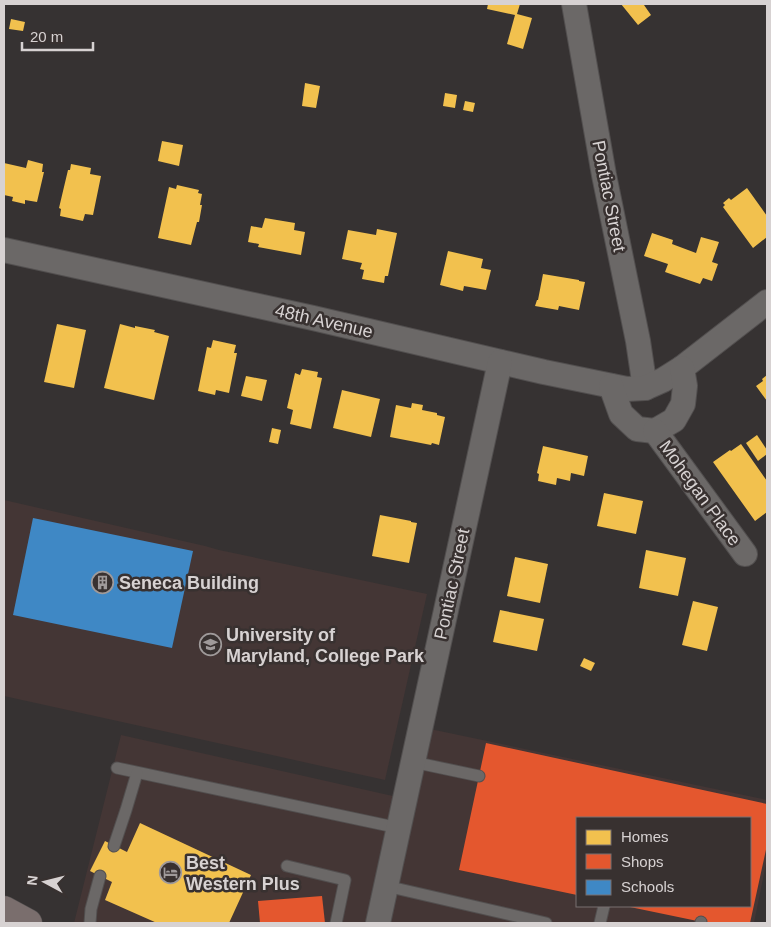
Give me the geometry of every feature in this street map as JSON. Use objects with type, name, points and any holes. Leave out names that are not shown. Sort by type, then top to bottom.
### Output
[{"type":"main road","points":[[4,910],[28,923]]},
{"type":"street","name":"Pontiac Street","points":[[574,4],[604,175],[638,341],[645,388]]},
{"type":"street","name":"48th Avenue","points":[[4,250],[313,318],[544,372],[627,389],[645,388]]},
{"type":"street","points":[[645,388],[663,380],[682,368],[767,302]]},
{"type":"street","name":"Pontiac Street","points":[[378,923],[500,362]]},
{"type":"street","name":"Mohegan Place","points":[[611,386],[621,414],[637,429],[655,431],[674,420],[683,404],[685,386],[682,368]]},
{"type":"street","name":"Mohegan Place","points":[[655,431],[745,554]]},
{"type":"lane","points":[[413,762],[479,776]]},
{"type":"lane","points":[[117,768],[399,828]]},
{"type":"lane","points":[[114,846],[137,773]]},
{"type":"lane","points":[[287,866],[345,880],[336,923]]},
{"type":"lane","points":[[90,923],[91,909],[100,876]]},
{"type":"lane","points":[[386,886],[546,923]]},
{"type":"lane","points":[[600,923],[604,907]]},
{"type":"shaded area","name":"University of Maryland, College Park","points":[[4,500],[219,550],[427,594],[385,780],[4,696]]},
{"type":"shaded area","points":[[430,729],[767,800],[767,859],[754,923],[74,923],[121,735],[415,801]]},
{"type":"building: Homes","points":[[488,4],[520,4],[517,14],[532,18],[523,49],[507,44],[515,15],[487,9]]},
{"type":"building: Homes","points":[[621,4],[646,4],[644,5],[651,15],[638,25]]},
{"type":"building: Homes","points":[[11,19],[25,22],[23,31],[9,29]]},
{"type":"building: Homes","points":[[305,83],[320,86],[316,108],[302,106]]},
{"type":"building: Homes","points":[[445,93],[457,95],[455,108],[443,106]]},
{"type":"building: Homes","points":[[465,101],[475,103],[473,112],[463,110]]},
{"type":"building: Homes","points":[[162,141],[183,145],[179,166],[158,161]]},
{"type":"building: Homes","points":[[28,160],[43,164],[42,172],[44,172],[37,202],[25,200],[25,204],[12,201],[13,197],[4,195],[4,163],[26,168]]},
{"type":"building: Homes","points":[[71,164],[91,168],[90,174],[101,176],[93,215],[85,214],[83,221],[60,216],[61,209],[59,208]]},
{"type":"building: Homes","points":[[177,185],[199,190],[198,193],[202,194],[199,222],[197,222],[191,245],[158,238],[169,187],[176,189]]},
{"type":"building: Homes","points":[[747,188],[767,216],[767,237],[753,248],[723,207],[725,205],[723,203],[729,198],[731,200]]},
{"type":"building: Homes","points":[[265,218],[295,223],[294,230],[305,232],[301,255],[258,247],[259,244],[248,242],[251,226],[262,228]]},
{"type":"building: Homes","points":[[377,229],[397,233],[388,276],[385,276],[384,283],[362,279],[364,270],[360,269],[362,263],[342,259],[348,230],[376,235]]},
{"type":"building: Homes","points":[[652,233],[673,240],[672,244],[696,253],[701,237],[719,242],[712,262],[718,264],[712,281],[703,278],[700,284],[665,272],[668,264],[644,256]]},
{"type":"building: Homes","points":[[448,251],[483,259],[481,268],[491,270],[486,290],[464,286],[463,291],[440,285]]},
{"type":"building: Homes","points":[[543,274],[585,282],[579,310],[559,306],[558,310],[535,306]]},
{"type":"building: Homes","points":[[57,324],[86,330],[74,388],[44,382]]},
{"type":"building: Homes","points":[[120,324],[155,330],[154,332],[169,336],[154,400],[104,388]]},
{"type":"building: Homes","points":[[213,340],[236,345],[234,353],[237,353],[229,393],[216,390],[215,395],[198,391],[207,347],[211,348]]},
{"type":"building: Homes","points":[[302,369],[318,372],[317,377],[322,378],[311,429],[290,424],[293,410],[287,408],[295,373],[300,375]]},
{"type":"building: Homes","points":[[767,375],[767,401],[756,386]]},
{"type":"building: Homes","points":[[246,376],[267,380],[262,401],[241,396]]},
{"type":"building: Homes","points":[[342,390],[380,399],[371,437],[333,428]]},
{"type":"building: Homes","points":[[412,403],[423,405],[422,410],[445,417],[439,445],[390,437],[396,405],[411,408]]},
{"type":"building: Homes","points":[[272,428],[281,430],[278,444],[269,442]]},
{"type":"building: Homes","points":[[757,435],[767,450],[767,454],[758,461],[746,443]]},
{"type":"building: Homes","points":[[741,444],[767,481],[767,512],[755,521],[713,462]]},
{"type":"building: Homes","points":[[543,446],[588,456],[584,476],[571,473],[570,481],[557,478],[556,485],[538,481],[539,474],[537,473]]},
{"type":"building: Homes","points":[[604,493],[643,501],[636,534],[597,526]]},
{"type":"building: Homes","points":[[380,515],[417,523],[409,563],[372,556]]},
{"type":"building: Homes","points":[[646,550],[686,558],[678,596],[639,588]]},
{"type":"building: Homes","points":[[515,557],[548,564],[540,603],[507,596]]},
{"type":"building: Homes","points":[[693,601],[718,607],[707,651],[682,645]]},
{"type":"building: Homes","points":[[500,610],[544,619],[537,651],[493,642]]},
{"type":"building: Homes","points":[[584,658],[595,663],[591,671],[580,666]]},
{"type":"building: Homes","name":"Best Western Plus","points":[[140,823],[251,875],[229,923],[157,923],[105,900],[112,882],[90,871],[105,841],[127,852]]},
{"type":"building: Shops","points":[[486,743],[767,804],[767,845],[750,923],[707,923],[630,907],[751,907],[751,817],[576,817],[576,895],[459,870]]},
{"type":"building: Shops","points":[[322,896],[325,923],[260,923],[258,901]]},
{"type":"building: Schools","name":"Seneca Building","points":[[33,518],[193,551],[172,648],[13,615]]},
{"type":"place","name":"Seneca Building","points":[[103,583]]},
{"type":"place","name":"University of Maryland, College Park","points":[[210,645]]},
{"type":"place","name":"Best Western Plus","points":[[170,873]]}]
